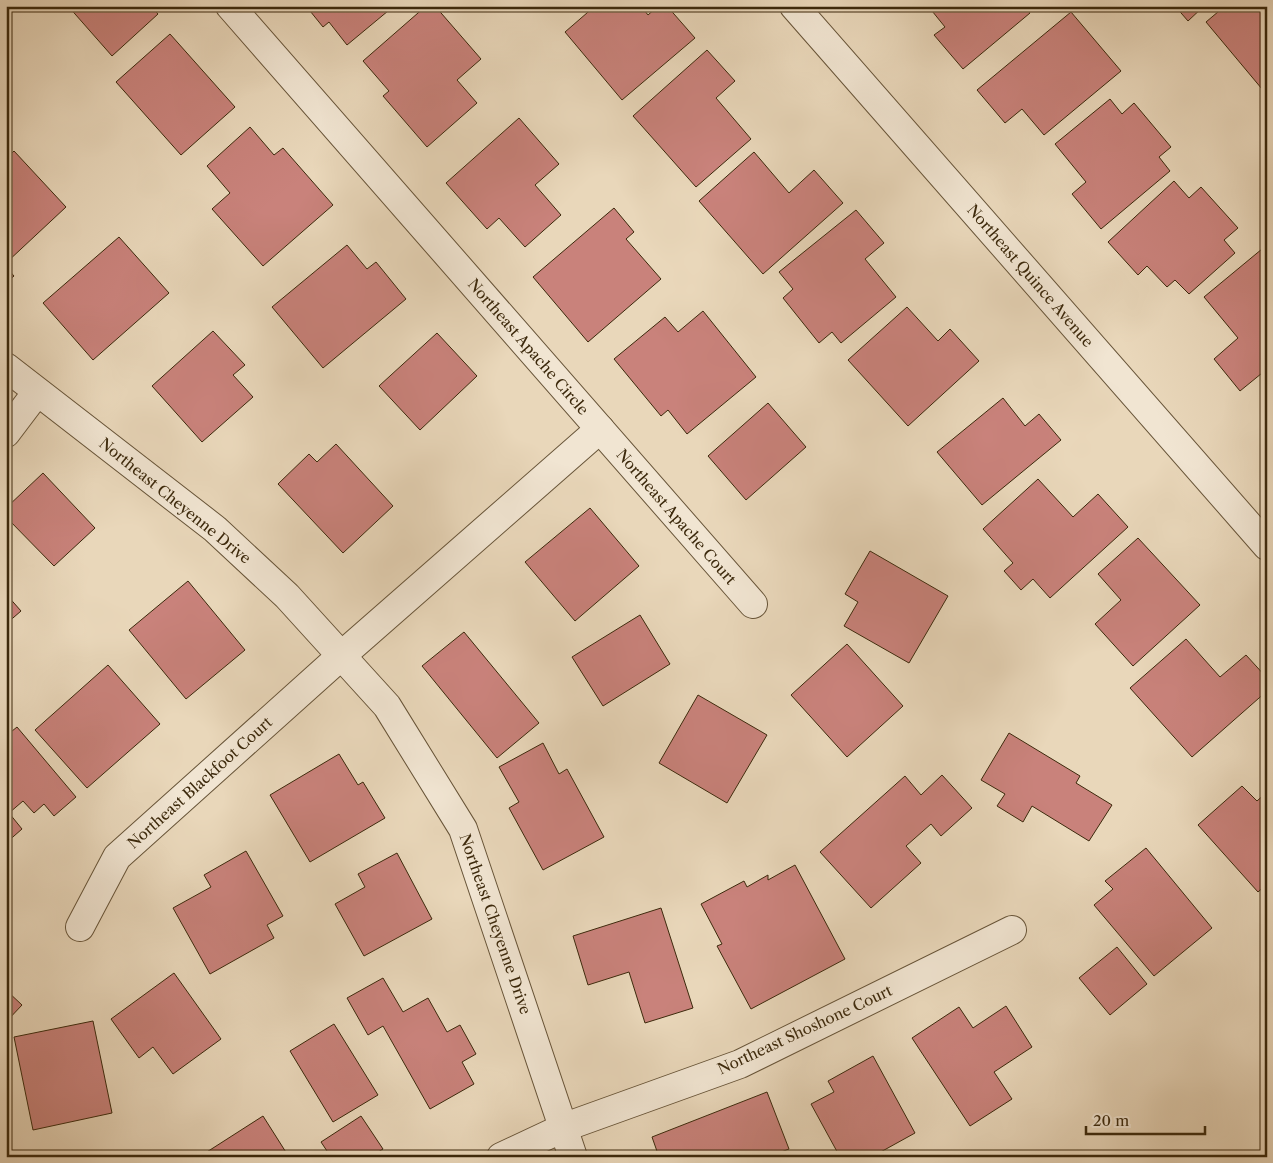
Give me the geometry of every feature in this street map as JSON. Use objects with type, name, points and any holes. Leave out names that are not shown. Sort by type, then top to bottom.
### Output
[{"type":"street","name":"Northeast Apache Circle","points":[[230,6],[600,429],[341,656]]},
{"type":"street","name":"Northeast Quince Avenue","points":[[794,6],[1267,546]]},
{"type":"street","name":"Northeast Cheyenne Drive","points":[[6,367],[215,530],[287,596],[386,706],[463,829],[565,1127],[573,1157]]},
{"type":"street","points":[[6,433],[37,392]]},
{"type":"street","name":"Northeast Apache Court","points":[[600,429],[753,604]]},
{"type":"street","name":"Northeast Blackfoot Court","points":[[80,927],[118,857],[341,656]]},
{"type":"street","name":"Northeast Shoshone Court","points":[[501,1157],[565,1127],[740,1064],[1012,930]]},
{"type":"building","points":[[68,6],[151,6],[158,14],[112,56]]},
{"type":"building","points":[[306,6],[394,6],[347,45],[329,22],[323,27]]},
{"type":"building","points":[[426,6],[435,6],[481,59],[457,80],[477,103],[427,147],[383,96],[389,91],[363,61]]},
{"type":"building","points":[[595,6],[641,6],[648,15],[658,6],[667,6],[695,38],[622,100],[565,32]]},
{"type":"building","points":[[928,6],[1025,6],[1030,13],[963,69],[934,35],[945,27]]},
{"type":"building","points":[[1175,6],[1204,6],[1188,21]]},
{"type":"building","points":[[1225,6],[1267,6],[1267,85],[1262,89],[1206,22]]},
{"type":"building","points":[[1071,12],[1121,71],[1044,135],[1022,109],[1005,123],[977,90]]},
{"type":"building","points":[[170,34],[235,107],[181,155],[116,82]]},
{"type":"building","points":[[707,50],[735,81],[716,98],[751,139],[696,187],[633,116]]},
{"type":"building","points":[[1110,99],[1122,114],[1134,103],[1171,147],[1159,157],[1170,171],[1101,229],[1072,194],[1086,182],[1055,144]]},
{"type":"building","points":[[519,118],[559,164],[535,185],[561,215],[525,247],[499,218],[487,229],[446,183]]},
{"type":"building","points":[[250,127],[274,155],[283,148],[333,205],[263,266],[212,209],[230,193],[207,166]]},
{"type":"building","points":[[14,151],[66,207],[6,263],[6,159]]},
{"type":"building","points":[[754,152],[789,193],[814,170],[843,203],[763,274],[699,201]]},
{"type":"building","points":[[1174,181],[1189,198],[1201,187],[1238,228],[1224,240],[1235,253],[1189,294],[1175,280],[1167,287],[1147,266],[1138,275],[1108,242]]},
{"type":"building","points":[[614,208],[634,232],[626,239],[661,279],[588,342],[533,277]]},
{"type":"building","points":[[856,210],[884,243],[865,259],[896,297],[841,343],[832,332],[819,343],[783,298],[793,289],[779,272]]},
{"type":"building","points":[[119,237],[169,293],[93,360],[43,303]]},
{"type":"building","points":[[347,245],[367,269],[376,262],[406,299],[323,368],[272,307]]},
{"type":"building","points":[[1262,249],[1267,254],[1267,369],[1240,391],[1214,359],[1238,338],[1204,297]]},
{"type":"building","points":[[6,267],[14,276],[6,283]]},
{"type":"building","points":[[907,307],[938,341],[950,329],[979,361],[908,426],[848,360]]},
{"type":"building","points":[[703,311],[756,377],[687,434],[668,410],[661,416],[614,359],[665,317],[678,332]]},
{"type":"building","points":[[213,331],[245,365],[233,375],[253,397],[202,442],[152,386]]},
{"type":"building","points":[[437,333],[477,376],[420,430],[379,386]]},
{"type":"building","points":[[1003,398],[1025,426],[1039,414],[1061,440],[982,505],[937,452]]},
{"type":"building","points":[[768,403],[806,447],[746,500],[708,456]]},
{"type":"building","points":[[336,444],[393,506],[343,553],[278,484],[309,454],[317,462]]},
{"type":"building","points":[[43,473],[95,528],[54,566],[6,517],[6,508]]},
{"type":"building","points":[[1038,479],[1073,517],[1098,494],[1128,527],[1050,598],[1033,579],[1021,590],[1004,571],[1013,563],[983,529]]},
{"type":"building","points":[[590,508],[639,566],[575,621],[525,562]]},
{"type":"building","points":[[1138,538],[1200,605],[1133,666],[1095,624],[1121,600],[1098,574]]},
{"type":"building","points":[[870,551],[948,596],[909,663],[844,626],[858,602],[845,594]]},
{"type":"building","points":[[188,581],[245,650],[186,699],[129,630]]},
{"type":"building","points":[[6,594],[21,611],[6,624]]},
{"type":"building","points":[[640,615],[670,664],[603,706],[572,657]]},
{"type":"building","points":[[464,632],[539,723],[497,758],[422,666]]},
{"type":"building","points":[[1186,639],[1220,677],[1246,655],[1267,678],[1267,691],[1192,757],[1130,688]]},
{"type":"building","points":[[847,644],[903,706],[847,757],[791,695]]},
{"type":"building","points":[[108,665],[160,724],[87,788],[35,730]]},
{"type":"building","points":[[698,695],[767,735],[727,803],[659,763]]},
{"type":"building","points":[[17,727],[76,797],[54,816],[44,804],[34,813],[23,801],[9,813],[22,829],[6,843],[6,736]]},
{"type":"building","points":[[1009,733],[1080,776],[1076,783],[1112,805],[1089,841],[1032,806],[1023,822],[997,806],[1005,794],[981,780]]},
{"type":"building","points":[[543,743],[559,774],[567,769],[604,837],[543,870],[509,808],[519,802],[499,767]]},
{"type":"building","points":[[339,754],[358,785],[363,782],[385,818],[310,862],[270,795]]},
{"type":"building","points":[[942,775],[972,808],[941,836],[931,824],[906,846],[921,863],[871,908],[820,852],[905,776],[921,795]]},
{"type":"building","points":[[1242,786],[1257,801],[1267,792],[1267,884],[1258,892],[1198,825]]},
{"type":"building","points":[[1146,848],[1212,928],[1154,976],[1094,905],[1113,889],[1105,881]]},
{"type":"building","points":[[246,851],[283,916],[267,925],[274,938],[210,974],[173,908],[211,887],[204,875]]},
{"type":"building","points":[[397,853],[432,919],[364,956],[335,904],[365,887],[358,874]]},
{"type":"building","points":[[795,865],[845,959],[751,1009],[717,946],[722,944],[701,904],[744,881],[747,887],[768,875],[768,880]]},
{"type":"building","points":[[661,908],[693,1008],[645,1023],[629,972],[588,985],[573,936]]},
{"type":"building","points":[[1117,947],[1147,984],[1110,1015],[1079,978]]},
{"type":"building","points":[[174,973],[221,1039],[173,1074],[153,1047],[139,1058],[111,1019]]},
{"type":"building","points":[[383,978],[403,1012],[428,998],[447,1032],[460,1025],[476,1054],[462,1062],[474,1084],[430,1109],[383,1026],[368,1035],[347,998]]},
{"type":"building","points":[[6,990],[22,1005],[6,1022]]},
{"type":"building","points":[[1006,1006],[1032,1047],[994,1072],[1012,1099],[970,1126],[912,1038],[959,1007],[973,1028]]},
{"type":"building","points":[[93,1021],[112,1113],[33,1130],[14,1037]]},
{"type":"building","points":[[334,1024],[378,1095],[333,1122],[290,1051]]},
{"type":"building","points":[[873,1056],[915,1133],[877,1154],[878,1157],[840,1157],[811,1104],[834,1092],[828,1081]]},
{"type":"building","points":[[767,1092],[789,1149],[768,1157],[659,1157],[652,1137]]},
{"type":"building","points":[[263,1116],[289,1157],[199,1157]]},
{"type":"building","points":[[361,1116],[383,1149],[370,1157],[331,1157],[321,1142]]}]
